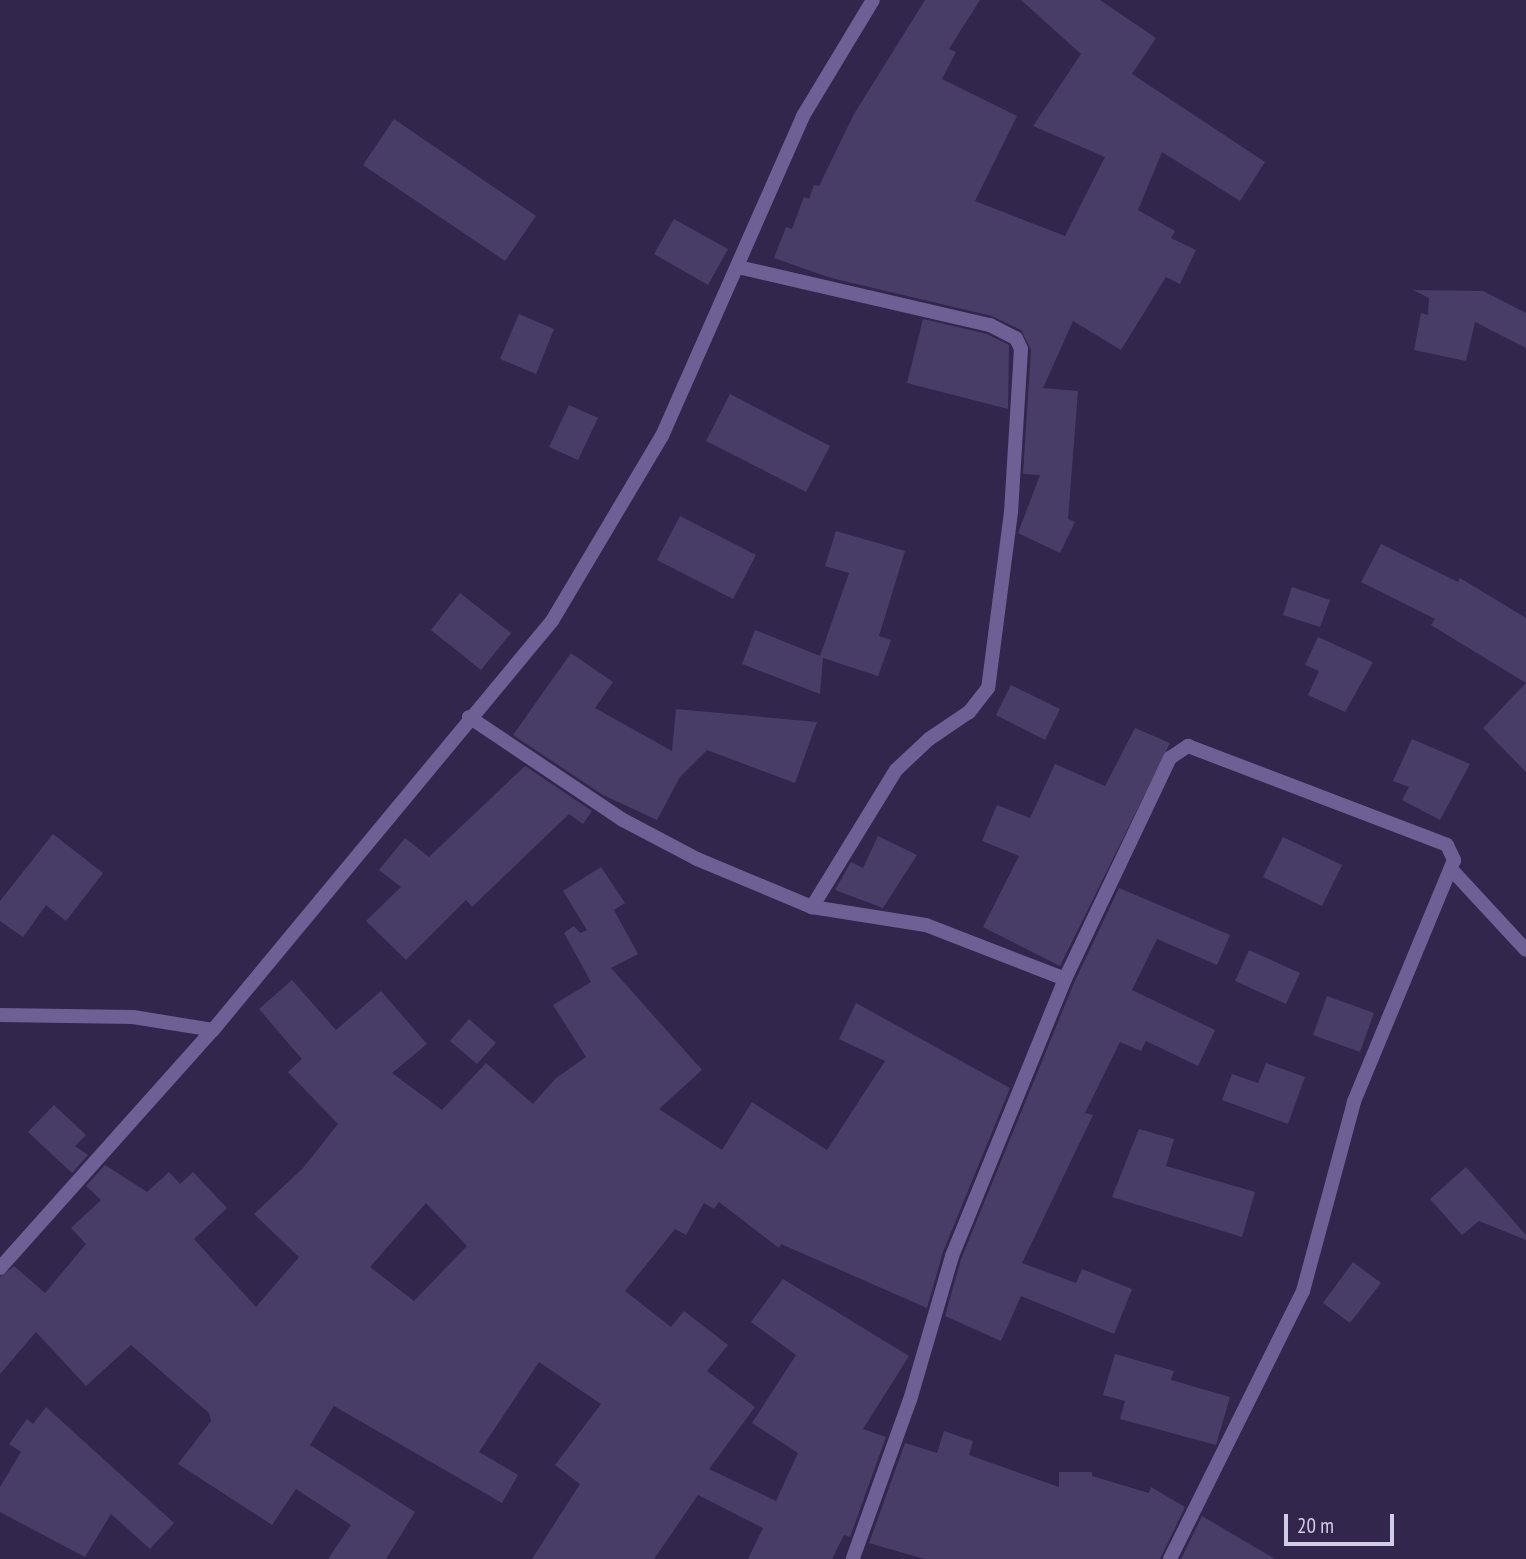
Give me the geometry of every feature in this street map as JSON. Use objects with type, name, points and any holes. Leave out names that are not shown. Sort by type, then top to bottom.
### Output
[{"type":"street","points":[[0,1268],[212,1030],[469,717],[552,621],[662,436],[803,116],[873,0]]},
{"type":"street","points":[[738,267],[990,325],[1016,338],[1021,349],[1011,512],[988,688],[969,712],[929,738],[896,770],[812,907]]},
{"type":"street","points":[[469,717],[623,820],[812,907],[926,925],[1065,979]]},
{"type":"street","points":[[853,1558],[910,1400],[952,1256],[1065,979],[1170,758],[1181,748],[1196,748],[1447,845],[1452,852],[1451,869],[1354,1102],[1303,1291],[1170,1559]]},
{"type":"street","points":[[1451,869],[1526,950]]},
{"type":"street","points":[[0,1015],[133,1017],[212,1030]]},
{"type":"building","points":[[925,0],[980,0],[949,49],[956,52],[942,79],[1017,116],[975,201],[1065,236],[1105,157],[1033,126],[1081,54],[1021,0],[1100,0],[1156,38],[1132,74],[1265,162],[1240,201],[1162,152],[1138,210],[1175,231],[1171,238],[1196,250],[1180,284],[1166,277],[1121,350],[1073,321],[1043,388],[1078,391],[1068,519],[1075,522],[1060,553],[1018,533],[1040,475],[1023,474],[1031,350],[1021,330],[992,316],[831,278],[774,258],[786,227],[792,229],[804,197],[809,199],[814,185],[819,186],[854,114]]},
{"type":"building","points":[[394,119],[536,216],[505,261],[363,165]]},
{"type":"building","points":[[674,219],[728,249],[708,285],[654,254]]},
{"type":"building","points":[[1413,290],[1483,291],[1526,313],[1526,348],[1475,322],[1466,361],[1414,350],[1421,313],[1428,315],[1429,298]]},
{"type":"building","points":[[519,314],[554,329],[536,374],[500,359]]},
{"type":"building","points":[[923,319],[987,334],[1009,345],[1008,409],[907,383]]},
{"type":"building","points":[[730,394],[830,446],[806,492],[706,441]]},
{"type":"building","points":[[569,405],[598,418],[578,460],[549,447]]},
{"type":"building","points":[[680,516],[756,555],[733,599],[657,560]]},
{"type":"building","points":[[836,531],[905,551],[879,636],[891,640],[878,676],[823,658],[820,694],[742,664],[755,630],[820,656],[849,573],[825,566]]},
{"type":"building","points":[[1381,544],[1458,582],[1460,578],[1526,618],[1526,683],[1431,625],[1435,619],[1361,582]]},
{"type":"building","points":[[1292,587],[1330,600],[1320,627],[1283,615]]},
{"type":"building","points":[[460,593],[511,633],[481,670],[431,630]]},
{"type":"building","points":[[1318,637],[1373,662],[1345,712],[1308,695],[1319,671],[1305,665]]},
{"type":"building","points":[[571,653],[613,682],[595,708],[672,751],[676,709],[817,722],[795,783],[707,750],[680,777],[657,820],[603,795],[513,735]]},
{"type":"building","points":[[1526,683],[1526,772],[1483,728]]},
{"type":"building","points":[[1011,685],[1060,709],[1045,740],[996,715]]},
{"type":"building","points":[[1135,728],[1170,743],[1060,966],[983,927],[1019,856],[982,841],[997,805],[1030,818],[1055,764],[1105,786]]},
{"type":"building","points":[[1412,739],[1470,764],[1440,820],[1402,800],[1409,787],[1393,781]]},
{"type":"building","points":[[525,766],[592,811],[583,824],[569,814],[472,907],[466,900],[406,960],[366,921],[401,887],[379,870],[405,838],[429,857]]},
{"type":"building","points":[[53,834],[103,873],[66,921],[46,905],[23,937],[0,921],[0,901]]},
{"type":"building","points":[[878,836],[917,855],[883,908],[835,890],[851,862],[863,868]]},
{"type":"building","points":[[1283,837],[1342,865],[1322,906],[1263,877]]},
{"type":"building","points":[[601,867],[625,903],[614,910],[638,954],[611,968],[702,1070],[659,1109],[722,1150],[752,1102],[827,1150],[885,1061],[839,1039],[856,1003],[1010,1088],[943,1252],[927,1308],[781,1244],[779,1248],[719,1202],[714,1209],[704,1203],[686,1235],[675,1229],[625,1291],[671,1327],[684,1311],[728,1345],[707,1371],[755,1407],[709,1469],[776,1501],[798,1453],[752,1423],[796,1355],[751,1322],[783,1279],[909,1356],[863,1429],[886,1437],[850,1537],[844,1535],[832,1559],[748,1559],[763,1528],[698,1495],[654,1559],[532,1559],[580,1484],[555,1465],[601,1404],[539,1362],[479,1452],[518,1475],[502,1503],[334,1406],[310,1445],[415,1512],[386,1559],[328,1559],[351,1525],[296,1489],[272,1525],[178,1464],[211,1421],[209,1413],[131,1345],[86,1386],[36,1332],[0,1374],[0,1277],[14,1266],[45,1293],[86,1244],[71,1228],[101,1200],[86,1186],[105,1165],[147,1192],[169,1172],[180,1184],[193,1172],[227,1208],[194,1239],[256,1307],[299,1257],[254,1214],[303,1168],[338,1124],[288,1072],[302,1059],[259,1009],[292,980],[336,1030],[381,991],[427,1044],[392,1073],[442,1110],[486,1063],[533,1104],[556,1078],[586,1057],[553,1005],[591,982],[564,933],[574,926],[580,933],[587,930],[563,891]],"holes":[[[426,1203],[467,1246],[414,1301],[370,1267]]]},
{"type":"building","points":[[1119,888],[1230,935],[1217,965],[1157,939],[1132,990],[1215,1030],[1198,1066],[1146,1041],[1141,1051],[1120,1042],[1085,1113],[1093,1115],[1022,1263],[1076,1283],[1082,1269],[1132,1289],[1114,1334],[1021,1296],[1001,1341],[945,1316],[961,1259],[1074,983]]},
{"type":"building","points":[[1249,950],[1300,973],[1286,1004],[1235,981]]},
{"type":"building","points":[[1327,996],[1374,1013],[1360,1052],[1313,1035]]},
{"type":"building","points":[[469,1019],[496,1043],[477,1064],[450,1041]]},
{"type":"building","points":[[1266,1063],[1305,1077],[1288,1124],[1222,1100],[1232,1074],[1258,1083]]},
{"type":"building","points":[[54,1105],[86,1135],[75,1146],[88,1155],[72,1173],[28,1132]]},
{"type":"building","points":[[1139,1129],[1174,1139],[1166,1166],[1255,1192],[1242,1237],[1112,1197]]},
{"type":"building","points":[[1466,1167],[1526,1235],[1526,1240],[1479,1221],[1462,1235],[1430,1199]]},
{"type":"building","points":[[1353,1262],[1381,1283],[1350,1323],[1323,1303]]},
{"type":"building","points":[[1115,1354],[1174,1371],[1171,1380],[1230,1397],[1216,1445],[1120,1419],[1125,1401],[1103,1395]]},
{"type":"building","points":[[46,1407],[174,1523],[150,1549],[111,1514],[85,1557],[0,1512],[0,1487],[21,1452],[9,1444],[27,1419],[33,1424]]},
{"type":"building","points":[[944,1431],[973,1441],[969,1455],[1059,1487],[1059,1472],[1092,1472],[1092,1476],[1149,1493],[1151,1487],[1185,1507],[1160,1559],[924,1559],[869,1543],[905,1443],[937,1453]]},
{"type":"building","points":[[1202,1516],[1275,1559],[1181,1559]]}]
